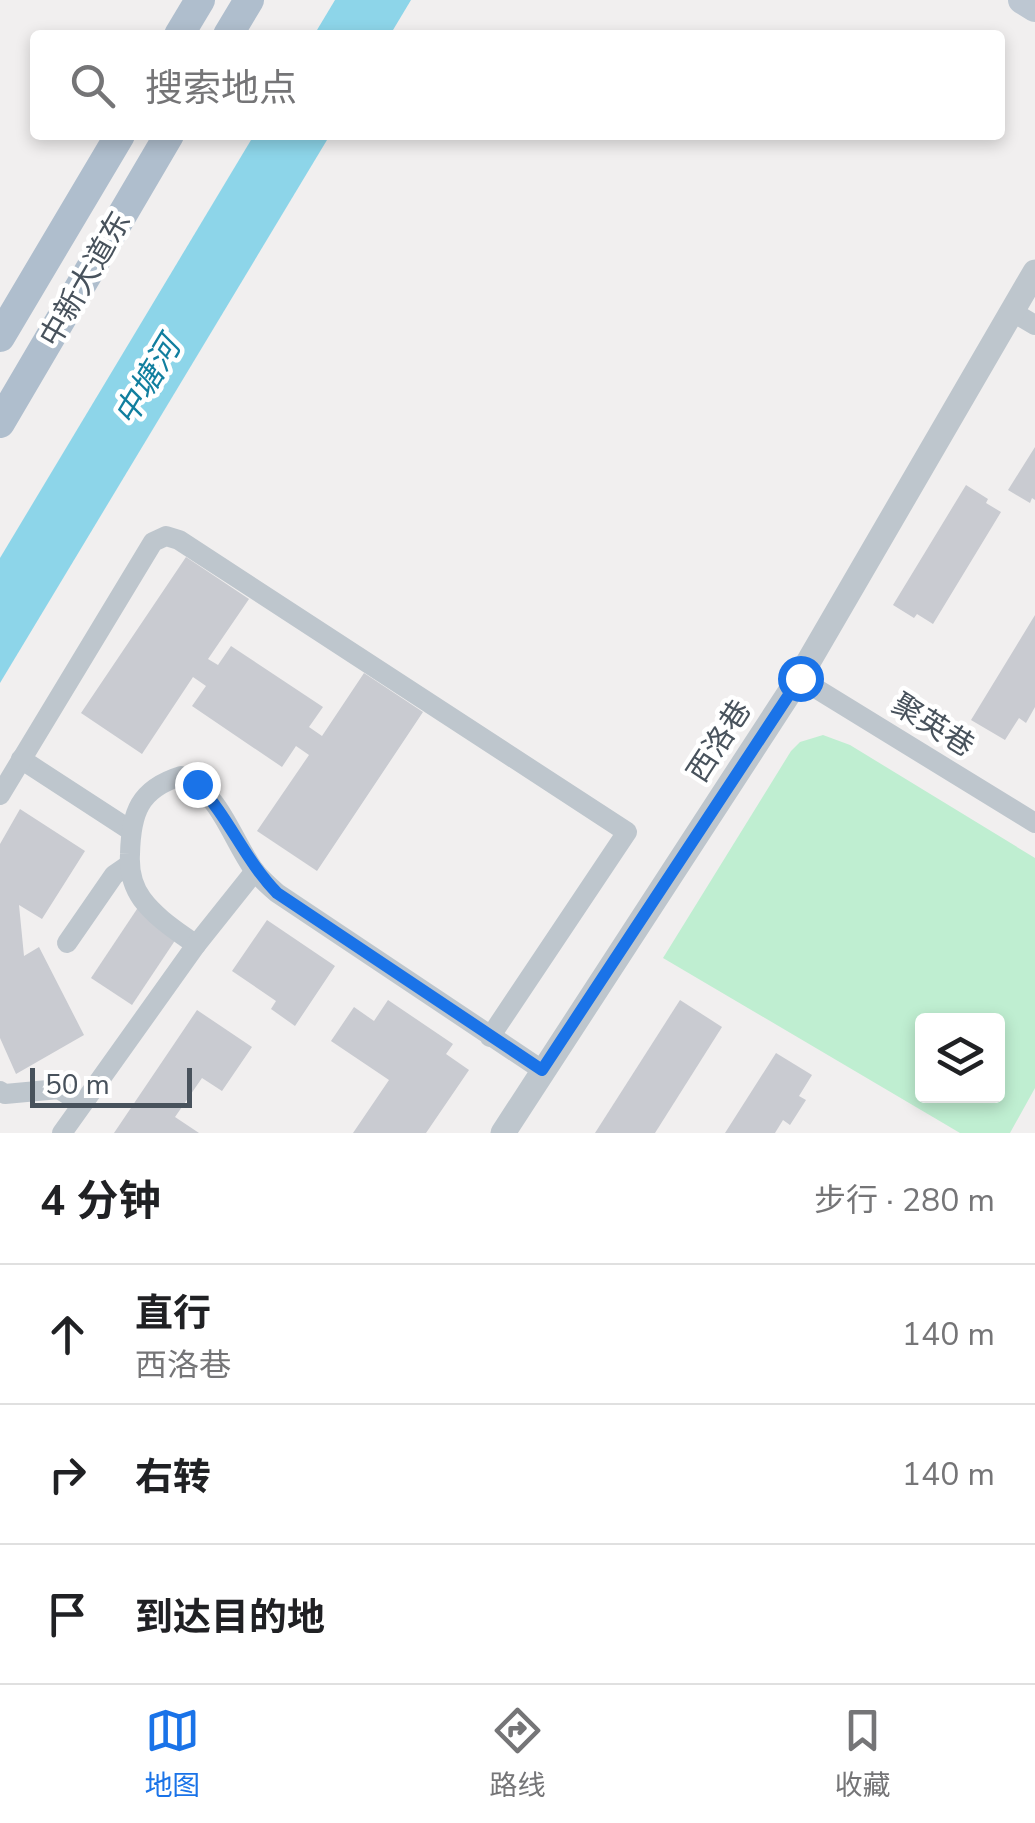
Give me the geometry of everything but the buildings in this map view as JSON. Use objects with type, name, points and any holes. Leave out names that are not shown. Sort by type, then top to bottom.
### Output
[{"type":"main road","points":[[182,30],[200,0]]},
{"type":"main road","points":[[231,30],[249,0]]},
{"type":"main road","points":[[1022,0],[1035,8]]},
{"type":"main road","name":"中新大道东","points":[[0,337],[117,140]]},
{"type":"main road","name":"中新大道东","points":[[0,423],[166,140]]},
{"type":"street","name":"西洛巷","points":[[503,1133],[800,678],[1035,272]]},
{"type":"street","points":[[1011,310],[1035,325]]},
{"type":"street","points":[[0,796],[153,542],[166,536],[180,540],[627,832],[490,1037]]},
{"type":"street","name":"聚英巷","points":[[800,678],[1035,823]]},
{"type":"street","points":[[21,760],[130,830]]},
{"type":"street","points":[[196,945],[166,923],[140,896],[131,878],[130,830],[136,811],[148,793],[162,782],[181,776],[197,784],[216,803],[255,870],[277,893],[542,1070]]},
{"type":"street","points":[[67,943],[114,874],[130,864]]},
{"type":"street","points":[[62,1133],[196,945],[255,870]]},
{"type":"street","points":[[0,1091],[5,1094],[59,1089],[82,1104]]},
{"type":"green space","points":[[823,735],[850,745],[1035,858],[1035,1088],[1010,1133],[960,1133],[663,958],[800,742]]},
{"type":"water","points":[[335,0],[411,0],[393,30],[317,30]]},
{"type":"water","name":"中塘河","points":[[251,140],[327,140],[0,683],[0,558]]},
{"type":"route","points":[[197,784],[216,803],[255,870],[277,893],[542,1070],[800,678]]}]
